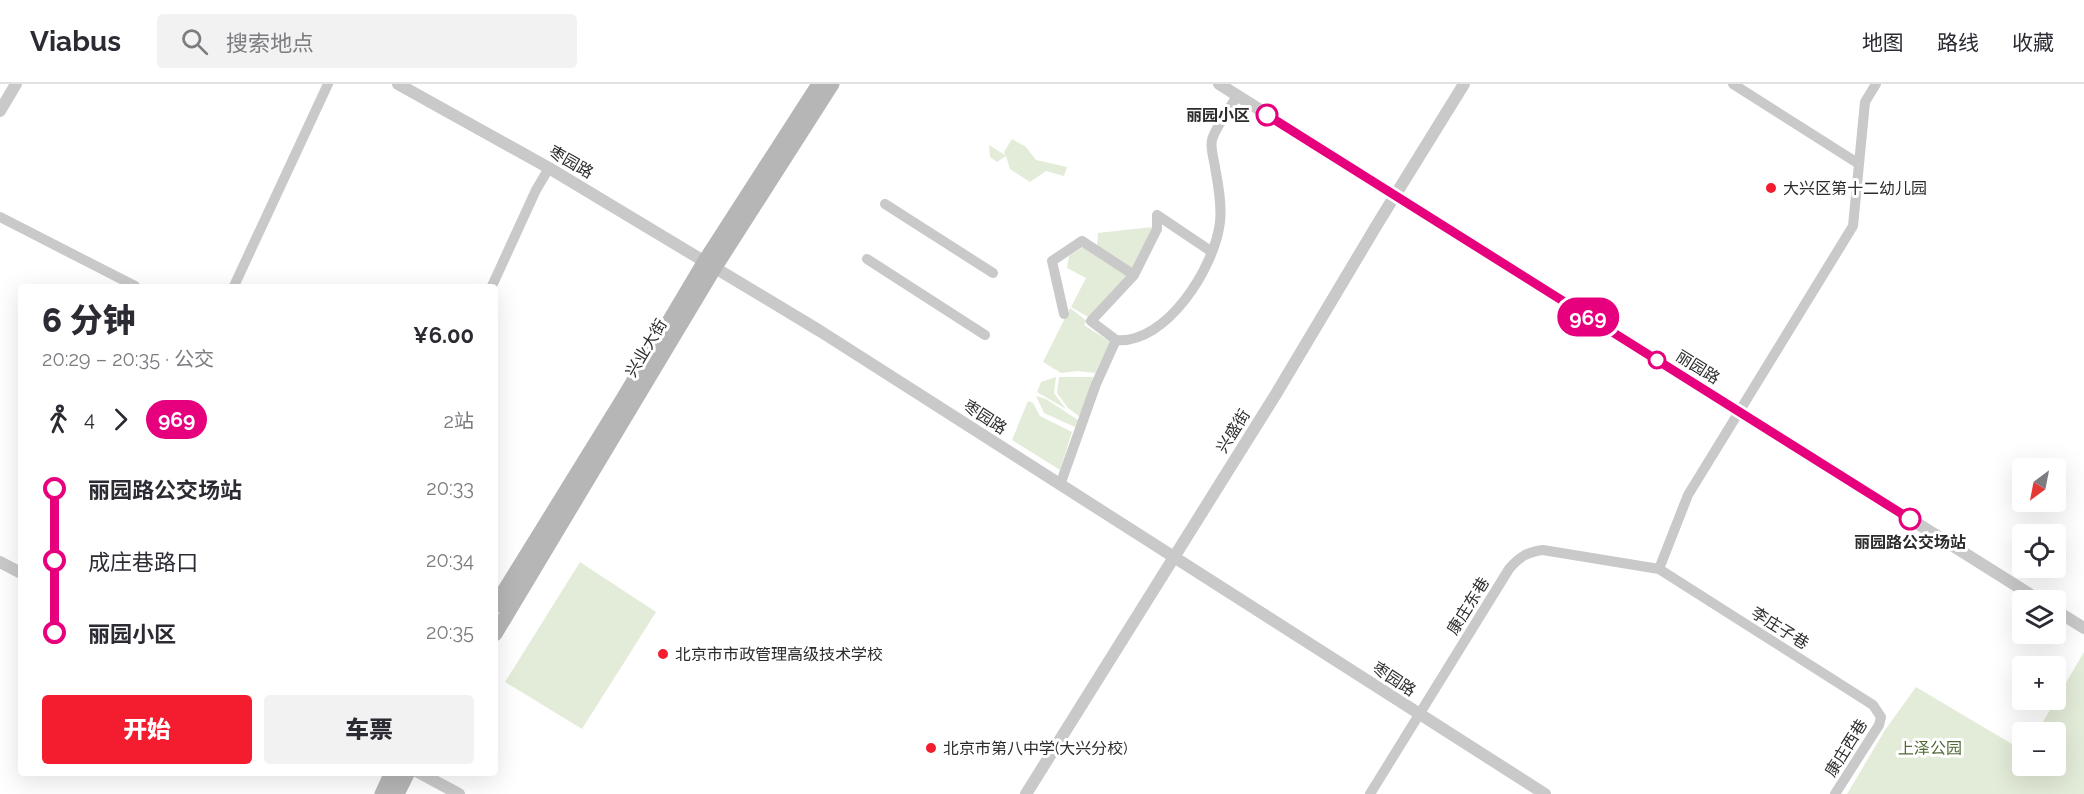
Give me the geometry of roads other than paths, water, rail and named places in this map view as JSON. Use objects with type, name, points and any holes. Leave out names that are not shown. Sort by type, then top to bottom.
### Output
[{"type":"main road","name":"兴业大街","points":[[498,629],[710,264],[819,84]]},
{"type":"main road","name":"兴业大街","points":[[498,601],[710,264],[832,84]]},
{"type":"main road","points":[[382,794],[390,776]]},
{"type":"main road","points":[[397,794],[406,776]]},
{"type":"street","points":[[0,111],[16,84]]},
{"type":"street","points":[[235,284],[328,84]]},
{"type":"street","name":"枣园路","points":[[398,84],[549,168],[820,331],[1545,794]]},
{"type":"street","name":"丽园路","points":[[1219,84],[2023,590]]},
{"type":"street","name":"兴盛街","points":[[1026,794],[1276,394],[1464,84]]},
{"type":"street","points":[[1733,84],[1859,164]]},
{"type":"street","points":[[1659,569],[1668,541],[1688,495],[1853,226],[1865,102],[1876,84]]},
{"type":"street","points":[[1212,252],[1157,215],[1157,229],[1134,275],[1091,321],[1116,340],[1128,341],[1147,333],[1175,312],[1198,282],[1212,252],[1220,222],[1219,187],[1212,139],[1237,96]]},
{"type":"street","points":[[493,284],[536,190],[549,168]]},
{"type":"street","points":[[885,204],[993,273]]},
{"type":"street","points":[[0,217],[131,284]]},
{"type":"street","points":[[1064,314],[1052,261],[1082,241],[1134,275]]},
{"type":"street","points":[[867,259],[985,335]]},
{"type":"street","points":[[1060,485],[1096,384],[1116,340]]},
{"type":"street","name":"康庄东巷","points":[[1370,794],[1518,558],[1530,551],[1543,550],[1659,569]]},
{"type":"street","points":[[0,562],[18,571]]},
{"type":"street","name":"李庄子巷","points":[[1659,569],[1873,705],[1881,717]]},
{"type":"street","points":[[2066,617],[2084,628]]},
{"type":"street","name":"康庄西巷","points":[[1835,794],[1879,725],[1881,717]]},
{"type":"street","points":[[425,776],[459,794]]},
{"type":"place","name":"丽园小区","points":[[1267,115]]},
{"type":"place","name":"大兴区第十二幼儿园","points":[[1771,188]]},
{"type":"place","name":"丽园路公交场站","points":[[1910,519]]},
{"type":"place","name":"北京市市政管理高级技术学校","points":[[663,654]]},
{"type":"place","name":"北京市第八中学(大兴分校)","points":[[931,748]]},
{"type":"park label","name":"上泽公园","points":[[1930,748]]}]
